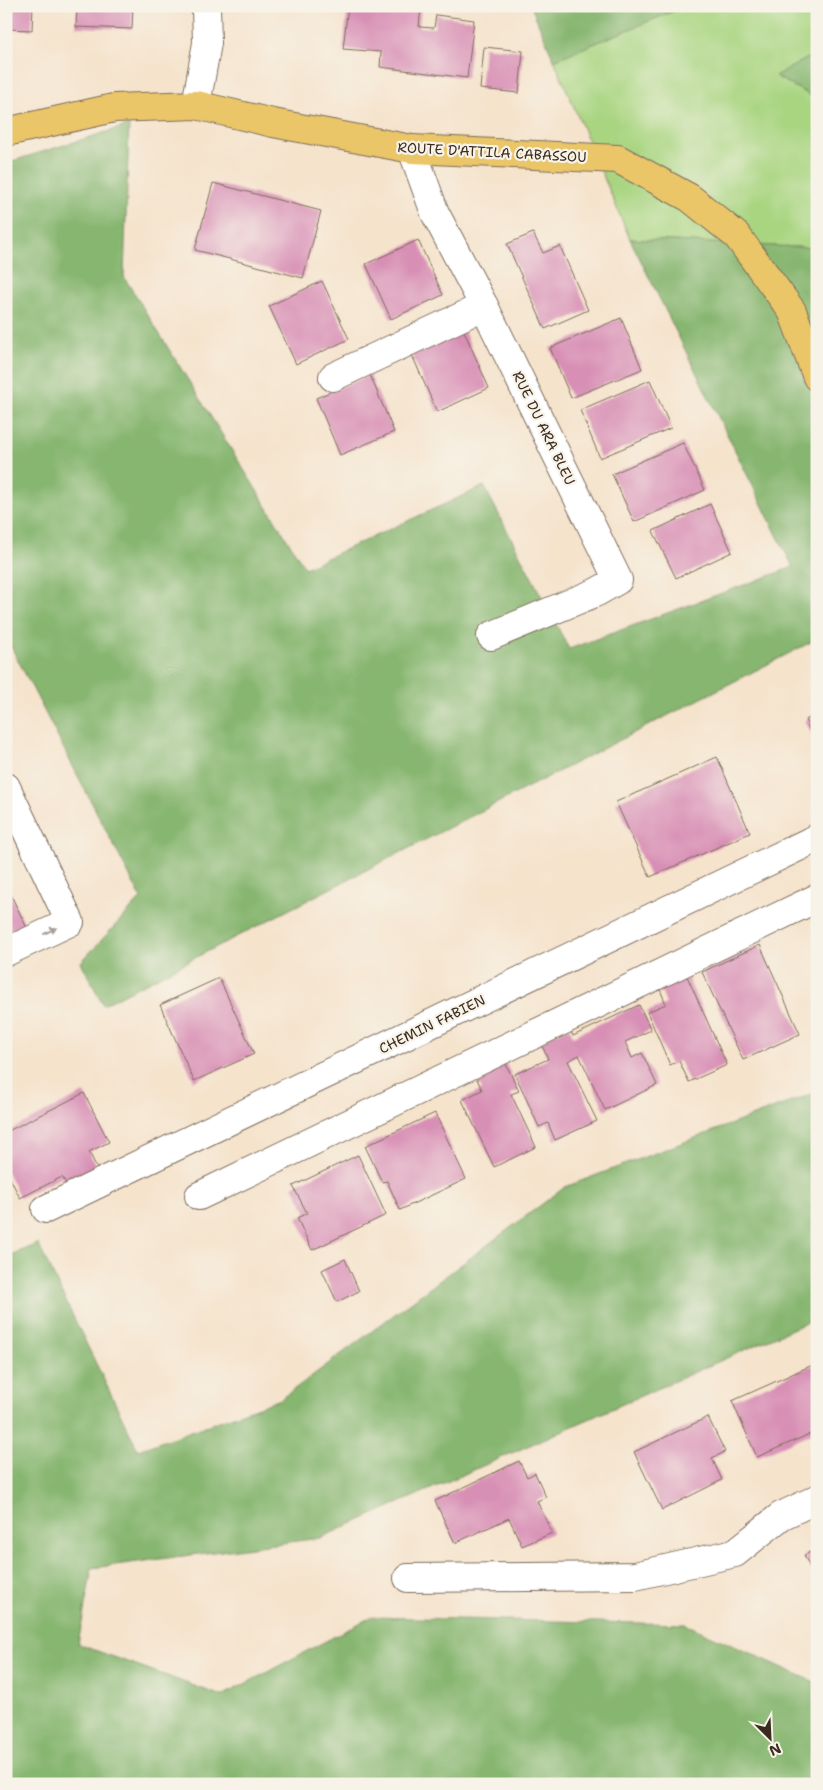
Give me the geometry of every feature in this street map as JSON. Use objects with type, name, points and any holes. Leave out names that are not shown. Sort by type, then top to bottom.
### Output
[{"type":"main road","name":"ROUTE D'ATTILA CABASSOU","points":[[6,132],[114,108],[196,105],[281,125],[412,149],[618,159],[690,198],[737,236],[792,311],[817,377]]},
{"type":"street","points":[[196,105],[207,43],[206,6]]},
{"type":"street","name":"RUE DU ARA BLEU","points":[[412,149],[435,213],[484,306],[618,580],[597,592],[491,636]]},
{"type":"street","points":[[333,377],[484,306]]},
{"type":"street","points":[[6,787],[70,922],[6,952]]},
{"type":"street","name":"CHEMIN FABIEN","points":[[46,1209],[817,838]]},
{"type":"street","points":[[198,1196],[817,898]]},
{"type":"street","points":[[408,1578],[635,1576],[735,1553],[781,1516],[817,1499]]},
{"type":"green space","points":[[531,6],[686,6],[554,60]]},
{"type":"green space","points":[[686,6],[817,6],[817,53],[775,76],[817,99],[817,248],[630,239],[554,60]]},
{"type":"green space","points":[[817,53],[817,99],[775,76]]},
{"type":"green space","points":[[129,125],[124,277],[305,568],[484,486],[569,649],[793,567],[630,239],[817,248],[817,639],[103,1005],[81,962],[141,898],[6,637],[6,163]]},
{"type":"green space","points":[[817,1092],[817,1318],[320,1538],[92,1568],[78,1644],[222,1696],[371,1617],[685,1624],[817,1683],[817,1784],[6,1784],[6,1257],[38,1244],[138,1450],[281,1399],[565,1187]]},
{"type":"building","points":[[6,6],[33,6],[32,30],[6,29]]},
{"type":"building","points":[[77,6],[133,6],[132,29],[76,27]]},
{"type":"building","points":[[348,6],[421,7],[419,27],[434,28],[436,15],[474,20],[467,78],[380,67],[381,52],[343,49]]},
{"type":"building","points":[[484,47],[523,51],[519,93],[480,89]]},
{"type":"building","points":[[213,183],[321,211],[303,278],[195,250]]},
{"type":"building","points":[[533,233],[543,253],[560,246],[588,310],[545,329],[507,244]]},
{"type":"building","points":[[418,240],[443,295],[391,319],[366,264]]},
{"type":"building","points":[[322,281],[349,339],[296,364],[269,306]]},
{"type":"building","points":[[621,318],[642,369],[571,398],[550,348]]},
{"type":"building","points":[[464,331],[489,388],[437,412],[412,355]]},
{"type":"building","points":[[370,375],[394,432],[340,455],[316,398]]},
{"type":"building","points":[[650,380],[671,428],[600,458],[580,410]]},
{"type":"building","points":[[683,443],[705,490],[634,522],[612,474]]},
{"type":"building","points":[[710,504],[732,552],[676,578],[653,531]]},
{"type":"building","points":[[817,715],[817,745],[805,720]]},
{"type":"building","points":[[717,757],[750,833],[650,877],[616,802]]},
{"type":"building","points":[[6,885],[27,928],[6,938]]},
{"type":"building","points":[[760,945],[800,1034],[743,1060],[702,972]]},
{"type":"building","points":[[686,974],[727,1065],[689,1082],[679,1061],[670,1065],[647,1012],[666,1004],[659,987]]},
{"type":"building","points":[[219,978],[254,1054],[194,1081],[160,1005]]},
{"type":"building","points":[[639,1005],[651,1030],[625,1042],[632,1058],[642,1053],[657,1085],[605,1110],[579,1055],[568,1061],[597,1121],[555,1140],[548,1123],[539,1127],[515,1074],[548,1059],[540,1041],[569,1027],[573,1036]]},
{"type":"building","points":[[505,1062],[519,1091],[511,1094],[536,1147],[494,1167],[462,1100],[482,1090],[476,1077]]},
{"type":"building","points":[[84,1093],[109,1142],[89,1152],[98,1170],[67,1185],[62,1177],[20,1198],[6,1170],[6,1132]]},
{"type":"building","points":[[435,1113],[466,1179],[400,1210],[387,1181],[382,1182],[365,1146]]},
{"type":"building","points":[[358,1155],[386,1215],[312,1250],[297,1218],[307,1213],[293,1186]]},
{"type":"building","points":[[345,1259],[359,1291],[337,1302],[322,1270]]},
{"type":"building","points":[[817,1363],[817,1431],[757,1457],[732,1401]]},
{"type":"building","points":[[708,1417],[725,1452],[712,1458],[722,1480],[662,1510],[634,1452]]},
{"type":"building","points":[[519,1461],[527,1477],[535,1473],[546,1497],[537,1501],[552,1533],[522,1546],[509,1518],[455,1543],[435,1501]]},
{"type":"building","points":[[817,1549],[817,1582],[804,1555]]}]
